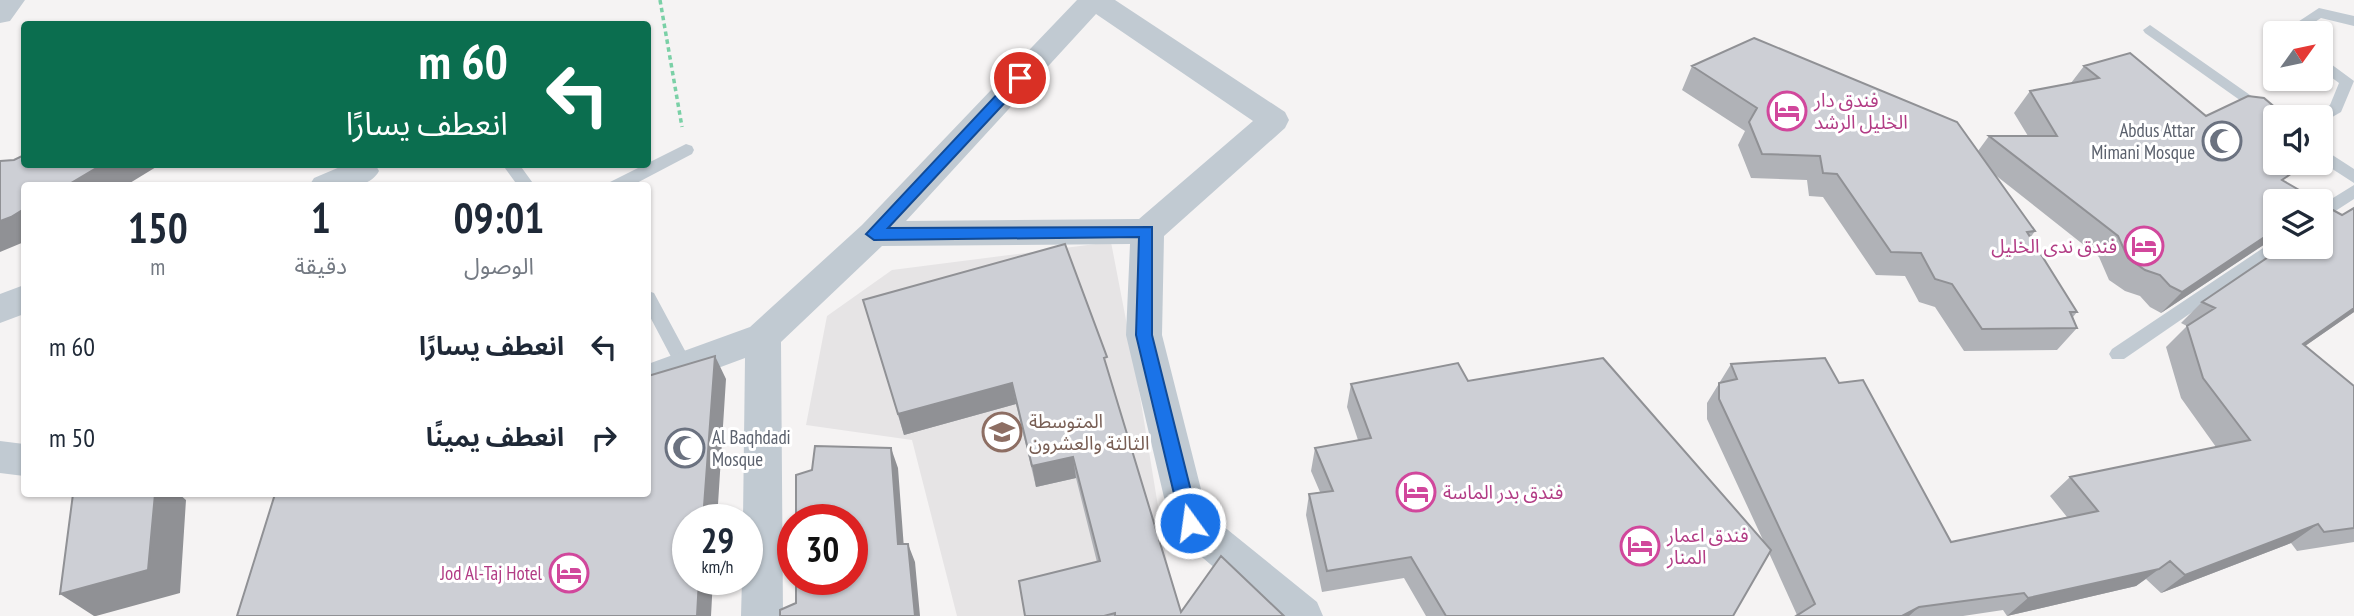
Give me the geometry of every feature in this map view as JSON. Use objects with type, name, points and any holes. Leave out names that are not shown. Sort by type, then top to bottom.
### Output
[{"type":"street","points":[[0,14],[11,0]]},
{"type":"street","points":[[651,378],[763,337],[874,234],[1094,0],[1274,120],[1147,231],[874,234]]},
{"type":"street","points":[[335,182],[363,171]]},
{"type":"street","points":[[1147,231],[1144,335],[1190,523],[1302,616]]},
{"type":"street","points":[[0,309],[21,300]]},
{"type":"street","points":[[762,616],[763,337]]},
{"type":"street","points":[[0,457],[21,460]]},
{"type":"lane","points":[[2307,21],[2319,13],[2354,21]]},
{"type":"lane","points":[[2150,30],[2263,111]]},
{"type":"lane","points":[[2333,71],[2347,82],[2333,110]]},
{"type":"lane","points":[[624,182],[686,150]]},
{"type":"lane","points":[[2333,162],[2354,177]]},
{"type":"lane","points":[[513,168],[524,182]]},
{"type":"lane","points":[[2333,206],[2354,191]]},
{"type":"lane","points":[[2118,354],[2263,254]]},
{"type":"lane","points":[[651,304],[684,365]]},
{"type":"path","points":[[660,0],[686,150]]},
{"type":"shaded area","name":"المتوسطة الثالثة والعشرون","points":[[1111,242],[1136,372],[1176,616],[957,616],[912,440],[806,425],[827,316],[892,270]]},
{"type":"building","points":[[1754,38],[1957,122],[2035,231],[2027,232],[2077,312],[2070,312],[2077,328],[1982,329],[1952,284],[1935,279],[1921,253],[1891,252],[1837,174],[1823,173],[1820,156],[1762,154],[1749,122],[1757,108],[1692,66]]},
{"type":"building","points":[[2130,53],[2206,116],[2248,96],[2264,98],[2272,105],[2263,105],[2263,175],[2289,175],[2282,180],[2297,189],[2263,189],[2263,238],[2182,292],[2170,286],[2160,275],[2145,270],[2128,258],[2118,236],[1989,136],[2057,136],[2030,91],[2099,78],[2084,66]]},
{"type":"building","points":[[21,156],[21,168],[96,168],[73,182],[21,182],[21,211],[0,221],[0,161]]},
{"type":"building","points":[[2354,208],[2354,308],[2303,344],[2354,386],[2354,528],[2324,532],[2318,524],[2185,575],[2170,561],[2159,569],[2028,598],[2024,593],[1919,607],[1902,616],[1796,616],[1815,604],[1719,399],[1719,383],[1737,379],[1731,364],[1825,358],[1839,383],[1863,380],[1951,542],[2098,511],[2070,477],[2250,440],[2203,378],[2187,326],[2215,308],[2202,302],[2265,259],[2333,259],[2333,210],[2342,215]]},
{"type":"building","points":[[1065,244],[1107,357],[1104,358],[1181,612],[1221,556],[1284,616],[1115,616],[1115,613],[1104,616],[1025,616],[1019,581],[1100,561],[1073,457],[1032,466],[1012,383],[898,414],[863,300]]},
{"type":"building","points":[[715,356],[704,504],[672,504],[672,595],[698,595],[697,616],[237,616],[274,497],[651,497],[651,375]]},
{"type":"building","points":[[1603,358],[1771,550],[1733,616],[1446,616],[1411,557],[1327,571],[1309,494],[1333,491],[1315,448],[1371,438],[1351,384],[1458,363],[1468,381]]},
{"type":"building","points":[[815,446],[891,448],[898,544],[908,544],[915,616],[780,616],[780,610],[796,603],[796,595],[868,595],[868,504],[796,504],[796,475],[812,470]]},
{"type":"building","points":[[73,497],[155,497],[148,570],[60,594]]},
{"type":"place","name":"فندق دار الخليل الرشد","points":[[1787,111]]},
{"type":"place","name":"Abdus Attar Mimani Mosque","points":[[2222,141]]},
{"type":"place","name":"فندق ندى الخليل","points":[[2144,246]]},
{"type":"place","name":"المتوسطة الثالثة والعشرون","points":[[1002,432]]},
{"type":"place","name":"Al Baqhdadi Mosque","points":[[685,448]]},
{"type":"place","name":"فندق بدر الماسة","points":[[1416,492]]},
{"type":"place","name":"فندق اعمار المنار","points":[[1640,546]]},
{"type":"place","name":"Jod Al-Taj Hotel","points":[[569,573]]},
{"type":"route","points":[[1020,78],[874,234],[1147,231],[1144,335],[1190,523]]}]
